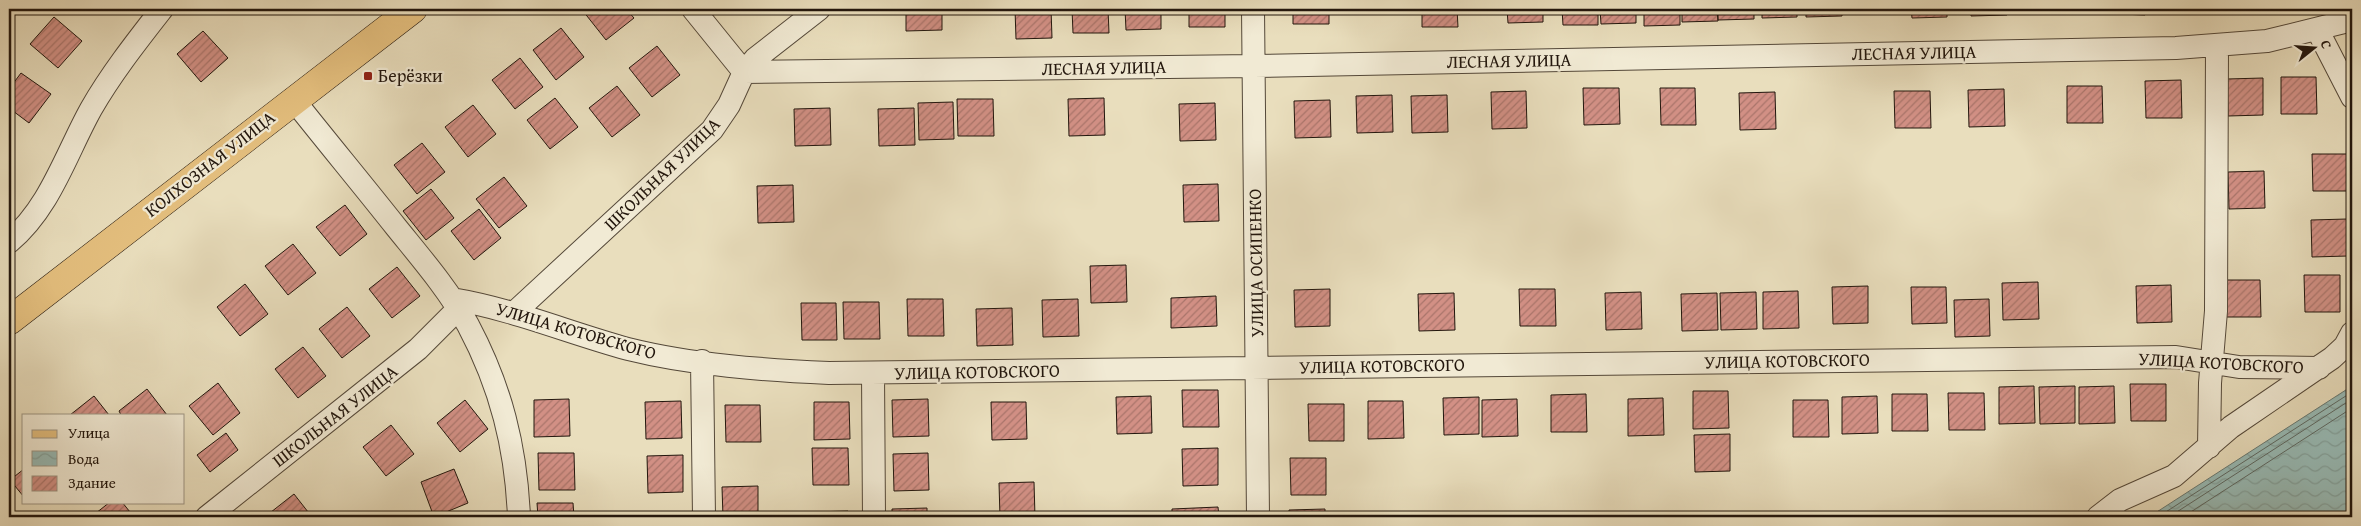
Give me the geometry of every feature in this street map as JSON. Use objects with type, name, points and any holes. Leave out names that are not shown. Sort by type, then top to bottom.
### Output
[{"type":"main road","name":"КОЛХОЗНАЯ УЛИЦА","points":[[9,321],[413,9]]},
{"type":"street","points":[[9,242],[48,195],[92,107],[162,9]]},
{"type":"street","points":[[693,9],[744,72]]},
{"type":"street","name":"ШКОЛЬНАЯ УЛИЦА","points":[[514,313],[712,130],[729,105],[744,72],[755,59],[819,9]]},
{"type":"street","name":"УЛИЦА ОСИПЕНКО","points":[[1253,9],[1258,517]]},
{"type":"street","name":"ЛЕСНАЯ УЛИЦА","points":[[744,72],[1254,66],[2217,46],[2267,41],[2352,20]]},
{"type":"street","points":[[2317,30],[2352,97]]},
{"type":"street","points":[[2209,447],[2216,311],[2217,46]]},
{"type":"street","points":[[293,100],[455,304],[482,355],[509,431],[515,459],[519,517]]},
{"type":"street","name":"ШКОЛЬНАЯ УЛИЦА","points":[[207,517],[412,354],[455,304]]},
{"type":"street","name":"УЛИЦА КОТОВСКОГО","points":[[455,304],[514,313],[630,349],[702,361],[797,372],[873,374],[1257,367],[2176,357],[2239,367],[2319,368]]},
{"type":"street","points":[[2098,517],[2120,500],[2174,476],[2252,412],[2319,368],[2345,346],[2352,333]]},
{"type":"street","points":[[702,361],[704,517]]},
{"type":"street","points":[[873,374],[874,517]]},
{"type":"water","points":[[2352,386],[2352,510],[2349,517],[2149,517]]},
{"type":"building","points":[[586,9],[626,9],[634,18],[606,40],[583,11]]},
{"type":"building","points":[[906,9],[942,9],[942,30],[906,31]]},
{"type":"building","points":[[1015,9],[1051,9],[1052,38],[1016,39]]},
{"type":"building","points":[[1072,9],[1108,9],[1109,33],[1073,33]]},
{"type":"building","points":[[1125,9],[1161,9],[1161,29],[1126,30]]},
{"type":"building","points":[[1189,9],[1225,9],[1225,27],[1189,27]]},
{"type":"building","points":[[1293,9],[1329,9],[1329,24],[1293,24]]},
{"type":"building","points":[[1422,9],[1457,9],[1458,27],[1422,27]]},
{"type":"building","points":[[1507,9],[1543,9],[1543,22],[1508,23]]},
{"type":"building","points":[[1562,9],[1598,9],[1598,25],[1563,25]]},
{"type":"building","points":[[1600,9],[1636,9],[1636,23],[1601,24]]},
{"type":"building","points":[[1644,9],[1680,9],[1680,25],[1644,26]]},
{"type":"building","points":[[1682,9],[1717,9],[1718,21],[1682,22]]},
{"type":"building","points":[[1718,9],[1754,9],[1754,19],[1718,20]]},
{"type":"building","points":[[1762,9],[1797,9],[1797,17],[1762,18]]},
{"type":"building","points":[[1806,9],[1842,9],[1842,16],[1806,17]]},
{"type":"building","points":[[1911,9],[1947,9],[1947,17],[1912,18]]},
{"type":"building","points":[[1971,9],[2007,9],[2007,15],[1971,16]]},
{"type":"building","points":[[2056,9],[2092,9],[2092,13],[2056,14]]},
{"type":"building","points":[[2120,9],[2145,9],[2145,15],[2120,14]]},
{"type":"building","points":[[2158,9],[2183,9],[2182,14],[2157,13]]},
{"type":"building","points":[[2191,9],[2226,9],[2226,11],[2191,12]]},
{"type":"building","points":[[54,17],[82,41],[58,68],[30,44]]},
{"type":"building","points":[[561,28],[584,57],[556,80],[533,50]]},
{"type":"building","points":[[203,31],[228,58],[201,82],[177,54]]},
{"type":"building","points":[[657,46],[680,75],[652,97],[629,68]]},
{"type":"building","points":[[520,58],[543,87],[515,109],[492,80]]},
{"type":"building","points":[[21,73],[51,94],[29,123],[9,108],[9,89]]},
{"type":"building","points":[[2281,77],[2316,77],[2317,114],[2281,114]]},
{"type":"building","points":[[2263,78],[2263,115],[2228,116],[2227,79]]},
{"type":"building","points":[[2181,80],[2182,118],[2146,118],[2145,81]]},
{"type":"building","points":[[617,86],[640,115],[612,137],[589,108]]},
{"type":"building","points":[[2067,86],[2102,86],[2103,123],[2067,123]]},
{"type":"building","points":[[1583,88],[1619,88],[1620,124],[1584,125]]},
{"type":"building","points":[[1660,88],[1695,88],[1696,125],[1661,125]]},
{"type":"building","points":[[2004,89],[2005,126],[1969,127],[1968,90]]},
{"type":"building","points":[[1526,91],[1527,128],[1492,129],[1491,92]]},
{"type":"building","points":[[1894,91],[1930,91],[1931,128],[1895,128]]},
{"type":"building","points":[[1775,92],[1776,129],[1740,130],[1739,93]]},
{"type":"building","points":[[1392,95],[1393,132],[1357,133],[1356,96]]},
{"type":"building","points":[[1447,95],[1448,132],[1412,133],[1411,96]]},
{"type":"building","points":[[555,98],[578,127],[550,149],[527,120]]},
{"type":"building","points":[[1104,98],[1105,135],[1069,136],[1068,99]]},
{"type":"building","points":[[957,99],[993,99],[994,136],[958,136]]},
{"type":"building","points":[[1330,100],[1331,137],[1295,138],[1294,101]]},
{"type":"building","points":[[953,102],[954,139],[919,140],[918,103]]},
{"type":"building","points":[[1215,103],[1216,140],[1180,141],[1179,104]]},
{"type":"building","points":[[473,105],[496,134],[468,157],[445,127]]},
{"type":"building","points":[[830,108],[831,145],[795,146],[794,109]]},
{"type":"building","points":[[914,108],[915,145],[879,146],[878,109]]},
{"type":"building","points":[[422,143],[445,172],[417,194],[394,165]]},
{"type":"building","points":[[2312,154],[2348,154],[2349,191],[2313,191]]},
{"type":"building","points":[[2264,171],[2265,208],[2229,209],[2228,172]]},
{"type":"building","points":[[504,177],[527,206],[499,228],[476,199]]},
{"type":"building","points":[[1218,184],[1219,221],[1184,222],[1183,185]]},
{"type":"building","points":[[793,185],[794,222],[758,223],[757,186]]},
{"type":"building","points":[[431,189],[454,218],[426,240],[403,211]]},
{"type":"building","points":[[345,205],[367,234],[340,256],[316,227]]},
{"type":"building","points":[[479,209],[501,238],[474,260],[451,231]]},
{"type":"building","points":[[2347,219],[2348,256],[2312,257],[2311,220]]},
{"type":"building","points":[[293,244],[316,273],[288,295],[265,266]]},
{"type":"building","points":[[1126,265],[1127,302],[1091,303],[1090,266]]},
{"type":"building","points":[[397,267],[420,296],[392,318],[369,289]]},
{"type":"building","points":[[2304,275],[2340,275],[2340,312],[2305,312]]},
{"type":"building","points":[[2225,280],[2260,280],[2261,317],[2226,317]]},
{"type":"building","points":[[2038,282],[2039,319],[2003,320],[2002,283]]},
{"type":"building","points":[[245,284],[268,314],[240,336],[217,307]]},
{"type":"building","points":[[2171,285],[2172,322],[2137,323],[2136,286]]},
{"type":"building","points":[[1868,286],[1868,323],[1833,324],[1832,287]]},
{"type":"building","points":[[1911,287],[1946,287],[1947,323],[1912,324]]},
{"type":"building","points":[[1330,289],[1330,326],[1295,327],[1294,290]]},
{"type":"building","points":[[1519,289],[1555,289],[1556,326],[1520,326]]},
{"type":"building","points":[[1798,291],[1799,328],[1763,329],[1763,292]]},
{"type":"building","points":[[1641,292],[1642,329],[1606,330],[1605,293]]},
{"type":"building","points":[[1756,292],[1757,329],[1721,330],[1720,293]]},
{"type":"building","points":[[1454,293],[1455,330],[1419,331],[1418,294]]},
{"type":"building","points":[[1717,293],[1718,330],[1682,331],[1681,294]]},
{"type":"building","points":[[1216,296],[1217,326],[1171,328],[1171,298]]},
{"type":"building","points":[[907,299],[943,299],[944,336],[908,336]]},
{"type":"building","points":[[1078,299],[1079,336],[1043,337],[1042,300]]},
{"type":"building","points":[[1989,299],[1990,336],[1955,337],[1954,300]]},
{"type":"building","points":[[843,302],[879,302],[880,339],[844,339]]},
{"type":"building","points":[[801,303],[836,303],[837,340],[802,340]]},
{"type":"building","points":[[347,307],[370,336],[342,358],[319,329]]},
{"type":"building","points":[[1012,308],[1013,345],[977,346],[976,309]]},
{"type":"building","points":[[303,347],[326,376],[298,398],[275,369]]},
{"type":"building","points":[[218,383],[240,413],[213,435],[189,406]]},
{"type":"building","points":[[2130,384],[2166,384],[2166,421],[2131,421]]},
{"type":"building","points":[[2034,386],[2035,423],[1999,424],[1999,387]]},
{"type":"building","points":[[2075,386],[2075,423],[2040,424],[2039,387]]},
{"type":"building","points":[[2114,386],[2115,423],[2079,424],[2079,387]]},
{"type":"building","points":[[147,389],[166,414],[120,414],[119,411]]},
{"type":"building","points":[[1182,390],[1218,390],[1219,427],[1183,427]]},
{"type":"building","points":[[1693,391],[1728,391],[1729,428],[1693,429]]},
{"type":"building","points":[[1948,393],[1984,393],[1985,430],[1949,430]]},
{"type":"building","points":[[1586,394],[1587,432],[1551,432],[1551,395]]},
{"type":"building","points":[[1892,394],[1927,394],[1928,431],[1892,431]]},
{"type":"building","points":[[94,396],[108,414],[71,414]]},
{"type":"building","points":[[1151,396],[1152,433],[1117,434],[1116,397]]},
{"type":"building","points":[[1877,396],[1878,433],[1842,434],[1842,397]]},
{"type":"building","points":[[1479,397],[1479,434],[1444,435],[1443,398]]},
{"type":"building","points":[[1663,398],[1664,435],[1628,436],[1628,399]]},
{"type":"building","points":[[569,399],[570,436],[534,437],[534,400]]},
{"type":"building","points":[[928,399],[929,436],[893,437],[892,400]]},
{"type":"building","points":[[1517,399],[1518,436],[1482,437],[1482,400]]},
{"type":"building","points":[[465,400],[488,429],[460,452],[437,423]]},
{"type":"building","points":[[1793,400],[1828,400],[1829,437],[1793,437]]},
{"type":"building","points":[[681,401],[682,438],[646,439],[645,402]]},
{"type":"building","points":[[1368,401],[1403,401],[1404,438],[1368,439]]},
{"type":"building","points":[[814,402],[849,402],[850,439],[814,440]]},
{"type":"building","points":[[991,402],[1026,402],[1027,439],[992,440]]},
{"type":"building","points":[[1308,404],[1344,404],[1344,441],[1309,441]]},
{"type":"building","points":[[725,405],[760,405],[761,442],[726,442]]},
{"type":"building","points":[[391,425],[414,454],[386,476],[363,447]]},
{"type":"building","points":[[226,433],[238,450],[210,472],[197,455]]},
{"type":"building","points":[[1730,434],[1730,471],[1695,472],[1694,435]]},
{"type":"building","points":[[812,448],[848,448],[849,485],[813,485]]},
{"type":"building","points":[[1218,448],[1218,485],[1183,486],[1182,449]]},
{"type":"building","points":[[538,453],[574,453],[575,490],[539,490]]},
{"type":"building","points":[[928,453],[929,490],[894,491],[893,454]]},
{"type":"building","points":[[683,455],[683,492],[648,493],[647,456]]},
{"type":"building","points":[[1290,458],[1326,458],[1326,495],[1291,495]]},
{"type":"building","points":[[454,469],[468,503],[434,517],[421,482]]},
{"type":"building","points":[[22,471],[22,495],[10,480]]},
{"type":"building","points":[[1034,482],[1035,517],[1000,517],[999,483]]},
{"type":"building","points":[[758,486],[758,517],[723,517],[722,487]]},
{"type":"building","points":[[294,494],[312,517],[266,516]]},
{"type":"building","points":[[537,503],[573,503],[574,517],[538,517]]},
{"type":"building","points":[[107,504],[124,504],[134,517],[91,517]]},
{"type":"building","points":[[1218,507],[1219,517],[1172,517],[1172,509]]},
{"type":"building","points":[[927,508],[927,517],[892,517],[892,509]]},
{"type":"building","points":[[1325,509],[1325,517],[1289,517],[1289,510]]},
{"type":"building","points":[[848,511],[848,517],[813,517],[813,512]]},
{"type":"building","points":[[683,513],[683,517],[648,517],[647,514]]},
{"type":"place","name":"Берёзки","points":[[368,76]]}]
